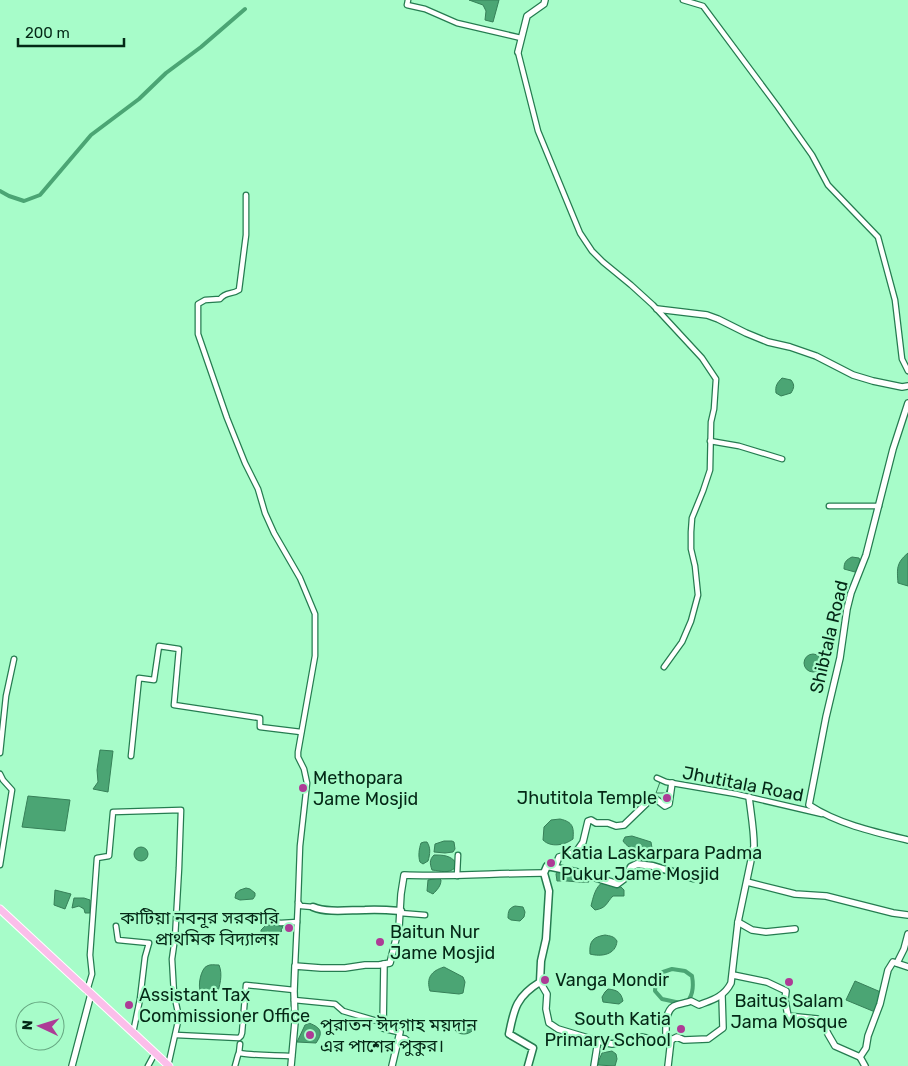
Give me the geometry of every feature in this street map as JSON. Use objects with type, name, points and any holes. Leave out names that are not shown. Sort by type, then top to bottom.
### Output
[{"type":"highway","points":[[0,909],[169,1066]]},
{"type":"main road","points":[[528,1066],[533,1048],[509,1034],[512,1018],[518,1003],[524,993],[540,982],[541,961],[546,939],[549,891],[544,872],[547,866],[595,876],[616,884],[625,878],[631,867],[637,864],[653,866],[693,878]]},
{"type":"main road","points":[[313,907],[342,911],[400,912]]},
{"type":"street","points":[[408,0],[408,5],[425,9],[457,23],[522,38]]},
{"type":"street","points":[[545,0],[544,4],[527,16],[518,52],[538,131],[580,233],[592,251],[603,262],[632,285],[657,309],[702,358],[716,380],[711,422],[710,470],[692,518],[691,549],[698,595],[691,621],[682,642],[664,668]]},
{"type":"street","points":[[683,0],[703,6],[812,155],[828,185],[878,237],[895,300],[902,359],[908,371]]},
{"type":"street","points":[[246,195],[246,235],[239,290],[226,293],[220,299],[205,300],[198,304],[198,334],[226,418],[245,464],[258,489],[265,513],[274,533],[300,578],[316,614],[315,656],[298,757],[304,769],[307,783],[300,846],[294,990],[295,1022],[291,1066]]},
{"type":"street","points":[[657,309],[707,315],[768,342],[816,356],[852,375],[902,387],[908,386]]},
{"type":"street","name":"Shibtala Road","points":[[823,815],[809,806],[826,717],[840,658],[847,609],[866,555],[893,449],[908,403]]},
{"type":"street","points":[[710,441],[739,446],[782,459]]},
{"type":"street","points":[[829,506],[879,506]]},
{"type":"street","points":[[131,756],[139,678],[154,680],[159,646],[179,649],[174,705],[260,718],[260,726],[301,732]]},
{"type":"street","points":[[0,753],[6,696],[14,659]]},
{"type":"street","points":[[0,774],[12,790],[0,865]]},
{"type":"street","name":"Jhutitala Road","points":[[657,778],[666,782],[749,797],[823,815]]},
{"type":"street","points":[[555,868],[559,857],[576,852],[583,842],[588,821],[624,826],[653,797],[664,806],[669,804],[672,783]]},
{"type":"street","points":[[668,1066],[671,1040],[666,1034],[666,1021],[670,1010],[675,1006],[690,1001],[698,1005],[722,996],[728,989],[733,975],[738,922],[754,846],[749,797]]},
{"type":"street","points":[[305,803],[312,803]]},
{"type":"street","points":[[72,1066],[92,974],[90,954],[97,858],[109,856],[113,812],[181,810],[180,868],[172,959],[174,994],[179,1017],[169,1066]]},
{"type":"street","points":[[823,815],[908,840]]},
{"type":"street","points":[[457,876],[458,855]]},
{"type":"street","points":[[296,966],[345,968],[390,963],[399,927],[404,874],[457,876],[544,872]]},
{"type":"street","points":[[747,882],[794,894],[826,896],[907,916]]},
{"type":"street","points":[[298,902],[301,906],[313,907]]},
{"type":"street","points":[[400,912],[425,915]]},
{"type":"street","points":[[271,922],[297,922]]},
{"type":"street","points":[[738,922],[752,930],[766,932],[795,929]]},
{"type":"street","points":[[116,926],[118,940],[149,943],[145,956],[140,999],[133,1033]]},
{"type":"street","points":[[897,963],[904,949],[908,934]]},
{"type":"street","points":[[860,1057],[866,1048],[868,1036],[880,1004],[888,970],[893,962],[908,967]]},
{"type":"street","points":[[384,964],[383,1028],[400,1032],[392,1066]]},
{"type":"street","points":[[733,975],[767,982],[786,991],[785,1000],[788,1016],[817,1019],[825,1027],[835,1046],[860,1057],[864,1066]]},
{"type":"street","points":[[540,982],[547,994],[546,1009],[549,1023],[558,1029],[612,1044],[642,1037],[661,1041],[677,1037],[684,1040],[708,1039],[723,1028],[722,996]]},
{"type":"street","points":[[176,1035],[239,1038],[242,1033],[246,985],[294,990]]},
{"type":"street","points":[[294,1000],[335,1004],[343,1011],[384,1023]]},
{"type":"street","points":[[399,1038],[417,1045]]},
{"type":"street","points":[[601,1042],[603,1050]]},
{"type":"street","points":[[594,1066],[601,1042]]},
{"type":"street","points":[[235,1066],[240,1044]]},
{"type":"street","points":[[148,1066],[155,1053]]},
{"type":"street","points":[[239,1053],[292,1056]]},
{"type":"shaded area","points":[[469,0],[499,0],[493,22],[485,20],[486,11],[483,5]]},
{"type":"shaded area","points":[[782,378],[791,380],[794,386],[791,393],[781,396],[776,393],[776,388]]},
{"type":"shaded area","points":[[908,553],[908,586],[898,583],[897,574],[899,563]]},
{"type":"shaded area","points":[[852,557],[859,558],[860,560],[858,570],[855,572],[844,569],[848,559]]},
{"type":"shaded area","points":[[813,654],[819,657],[822,663],[819,669],[813,672],[807,669],[804,663],[807,657]]},
{"type":"shaded area","points":[[100,750],[113,751],[108,792],[93,789],[98,782],[97,770]]},
{"type":"shaded area","points":[[28,796],[70,800],[65,831],[22,827]]},
{"type":"shaded area","points":[[560,819],[570,823],[572,826],[573,839],[558,845],[550,844],[543,840],[544,827],[551,820]]},
{"type":"shaded area","points":[[632,836],[651,842],[652,848],[640,850],[629,847],[623,841],[625,837]]},
{"type":"shaded area","points":[[444,841],[454,842],[455,849],[453,852],[434,852],[435,844]]},
{"type":"shaded area","points":[[427,842],[430,851],[428,861],[423,864],[420,862],[419,852],[421,843]]},
{"type":"shaded area","points":[[138,847],[144,847],[148,854],[144,861],[138,861],[134,857],[134,851]]},
{"type":"shaded area","points":[[434,855],[452,858],[456,863],[455,868],[447,872],[432,870],[430,862]]},
{"type":"shaded area","points":[[558,870],[590,879],[589,882],[557,881],[556,874]]},
{"type":"shaded area","points":[[439,878],[441,882],[436,891],[433,894],[427,891],[428,880]]},
{"type":"shaded area","points":[[603,882],[621,887],[624,890],[624,896],[613,896],[604,907],[595,910],[591,906],[596,890]]},
{"type":"shaded area","points":[[246,888],[255,893],[253,899],[240,900],[235,898],[236,893]]},
{"type":"shaded area","points":[[55,890],[71,894],[65,909],[54,905]]},
{"type":"shaded area","points":[[74,898],[90,900],[90,913],[85,913],[84,909],[79,906],[72,908]]},
{"type":"shaded area","points":[[515,906],[523,907],[525,912],[524,917],[520,921],[508,918],[509,910]]},
{"type":"shaded area","points":[[280,925],[283,927],[282,931],[278,934],[268,935],[265,932],[261,932],[265,926]]},
{"type":"shaded area","points":[[605,935],[613,937],[617,941],[614,949],[603,955],[590,954],[590,946],[593,940]]},
{"type":"shaded area","points":[[208,965],[219,965],[221,972],[219,989],[216,996],[208,996],[200,990],[200,978],[205,967]]},
{"type":"shaded area","points":[[444,967],[463,977],[465,982],[463,993],[430,991],[429,979],[433,973]]},
{"type":"shaded area","points":[[855,981],[883,993],[875,1012],[846,1000]]},
{"type":"shaded area","points":[[608,989],[618,992],[623,1001],[619,1004],[603,1002],[602,997]]},
{"type":"shaded area","points":[[464,1020],[471,1024],[472,1031],[465,1034],[458,1033],[454,1025],[455,1021]]},
{"type":"shaded area","points":[[309,1023],[320,1031],[316,1043],[297,1042],[305,1025]]},
{"type":"shaded area","points":[[612,1051],[616,1054],[617,1059],[615,1066],[598,1065],[602,1053]]},
{"type":"waterway","points":[[0,191],[24,201],[40,195],[91,135],[139,99],[166,73],[201,47],[245,9]]},
{"type":"waterway","points":[[660,782],[656,793],[666,793],[669,784]]},
{"type":"waterway","points":[[672,969],[685,971],[692,976],[692,992],[685,1004],[662,999],[655,991],[656,976],[672,969]]},
{"type":"place","name":"Methopara Jame Mosjid","points":[[303,788]]},
{"type":"place","name":"Jhutitola Temple","points":[[667,798]]},
{"type":"place","name":"Katia Laskarpara Padma Pukur Jame Mosjid","points":[[551,863]]},
{"type":"place","name":"কাটিয়া নবনূর সরকারি প্রাথমিক বিদ্যালয়","points":[[289,928]]},
{"type":"place","name":"Baitun Nur Jame Mosjid","points":[[380,942]]},
{"type":"place","name":"Vanga Mondir","points":[[545,980]]},
{"type":"place","name":"Baitus Salam Jama Mosque","points":[[789,982]]},
{"type":"place","name":"Assistant Tax Commissioner Office","points":[[129,1005]]},
{"type":"place","name":"South Katia Primary School","points":[[681,1029]]},
{"type":"place","name":"পুরাতন ঈদগাহ ময়দান এর পাশের পুকুর।","points":[[310,1035]]}]
